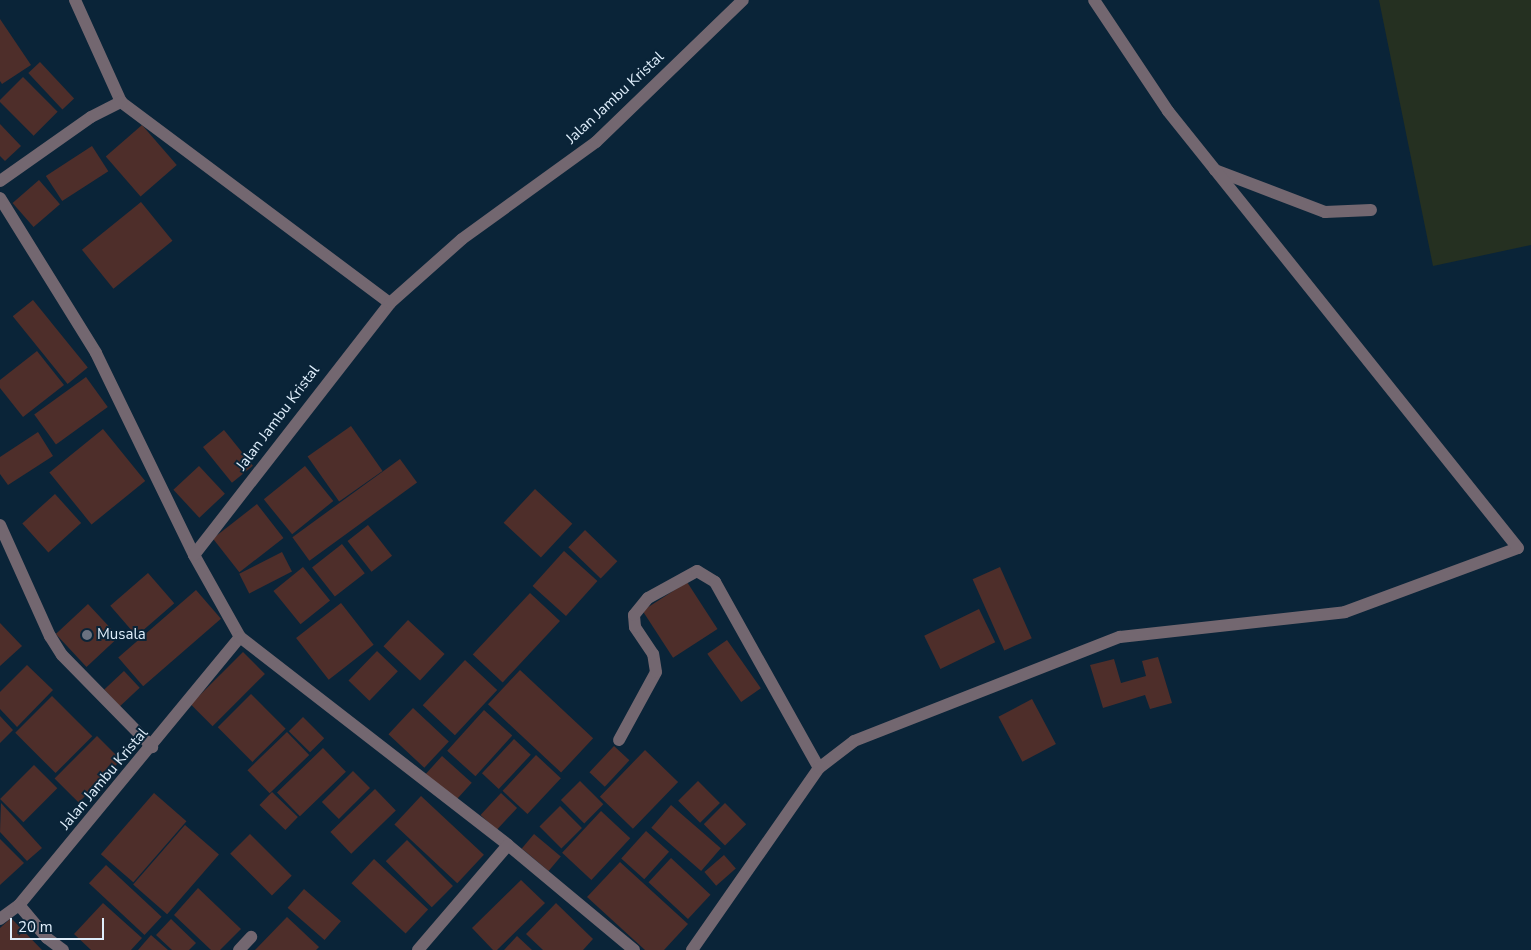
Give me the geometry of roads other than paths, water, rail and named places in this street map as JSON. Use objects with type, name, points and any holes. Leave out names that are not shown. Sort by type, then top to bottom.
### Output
[{"type":"street","points":[[75,0],[121,102],[390,303]]},
{"type":"street","name":"Jalan Jambu Kristal","points":[[194,555],[390,303],[462,239],[596,142],[742,0]]},
{"type":"street","points":[[692,950],[819,768],[854,741],[1120,637],[1344,612],[1518,548],[1168,111],[1094,0]]},
{"type":"street","points":[[0,181],[91,117],[121,102]]},
{"type":"street","points":[[1215,170],[1325,212],[1371,210]]},
{"type":"street","points":[[0,198],[96,353],[194,555],[240,637],[508,845],[634,950]]},
{"type":"street","points":[[0,525],[50,636],[62,655],[152,747]]},
{"type":"street","points":[[619,740],[656,672],[653,654],[635,627],[634,615],[648,598],[697,571],[715,582],[819,768]]},
{"type":"street","name":"Jalan Jambu Kristal","points":[[0,919],[19,905],[152,747],[240,637]]},
{"type":"street","points":[[418,950],[508,845]]},
{"type":"street","points":[[19,905],[47,938],[63,950]]},
{"type":"street","points":[[239,950],[251,937]]},
{"type":"place","name":"Musala","points":[[87,635]]}]
